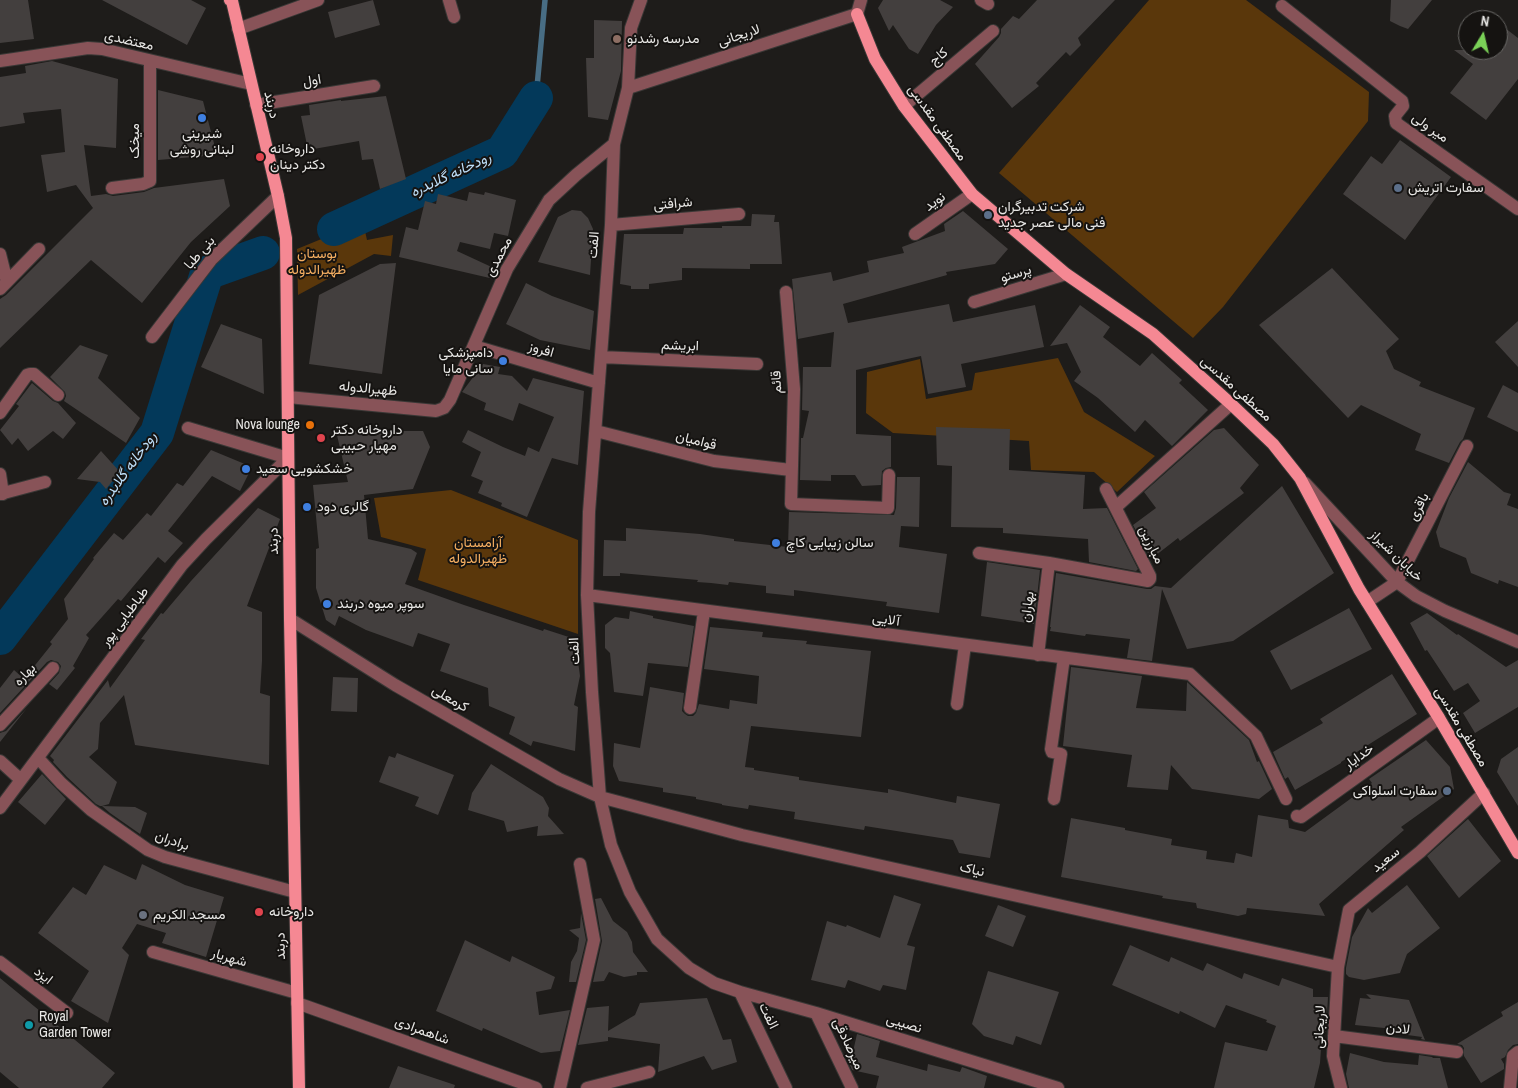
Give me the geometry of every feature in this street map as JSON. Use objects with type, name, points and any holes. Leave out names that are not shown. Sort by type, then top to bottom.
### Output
[{"type":"main road","name":"دربند","points":[[231,0],[278,196],[286,238],[290,619],[299,1088]]},
{"type":"main road","name":"مصطفی مقدسی","points":[[857,14],[875,59],[904,106],[972,194],[1066,274],[1153,334],[1273,444],[1300,478],[1367,602],[1439,718],[1518,853]]},
{"type":"street","points":[[238,29],[318,0]]},
{"type":"street","points":[[449,0],[454,17]]},
{"type":"street","points":[[614,144],[628,88],[631,28],[641,0]]},
{"type":"street","points":[[857,14],[861,0]]},
{"type":"street","name":"میر ولی","points":[[1282,6],[1402,101],[1403,106],[1395,116],[1396,123],[1518,209]]},
{"type":"street","name":"لاریجانی","points":[[628,88],[857,14]]},
{"type":"street","name":"کاج","points":[[904,106],[993,31]]},
{"type":"street","name":"معتضدی","points":[[0,61],[88,48],[102,49],[150,62],[251,84]]},
{"type":"street","name":"میخک","points":[[112,188],[144,184],[150,180],[150,62]]},
{"type":"street","name":"اول","points":[[256,105],[374,86]]},
{"type":"street","name":"الفت","points":[[614,144],[611,225],[589,512],[587,595],[600,797],[611,845],[630,892],[657,938],[688,968],[714,983],[740,992],[786,1088]]},
{"type":"street","name":"محمدی","points":[[444,408],[450,400],[508,269],[549,200],[614,144]]},
{"type":"street","name":"نوید","points":[[915,234],[972,194]]},
{"type":"street","name":"بنی طبا","points":[[152,337],[211,260],[278,196]]},
{"type":"street","name":"شرافتی","points":[[611,225],[739,214]]},
{"type":"street","points":[[3,286],[39,248]]},
{"type":"street","points":[[0,254],[3,286]]},
{"type":"street","name":"پرستو","points":[[974,302],[1066,274]]},
{"type":"street","name":"قائم","points":[[786,292],[794,389],[791,504],[888,508],[889,476]]},
{"type":"street","name":"افروز","points":[[474,346],[599,383]]},
{"type":"street","name":"ابریشم","points":[[601,357],[757,364]]},
{"type":"street","points":[[0,414],[30,374],[34,374],[58,395]]},
{"type":"street","name":"ظهیرالدوله","points":[[288,397],[436,411],[444,408]]},
{"type":"street","points":[[1106,489],[1116,507],[1231,404]]},
{"type":"street","points":[[188,428],[288,458]]},
{"type":"street","name":"قوامیان","points":[[596,431],[714,461],[791,470]]},
{"type":"street","name":"باقری","points":[[1397,582],[1467,446]]},
{"type":"street","name":"طباطبایی پور","points":[[0,808],[182,565],[288,458]]},
{"type":"street","points":[[0,474],[1,494],[44,482]]},
{"type":"street","name":"خیابان شیراز","points":[[1300,478],[1397,582],[1416,596],[1445,611],[1518,642]]},
{"type":"street","name":"مبارزین","points":[[979,553],[1148,580],[1150,576],[1116,507]]},
{"type":"street","name":"بهاران","points":[[1038,655],[1049,563]]},
{"type":"street","points":[[1367,602],[1397,582]]},
{"type":"street","name":"آلایی","points":[[587,595],[1190,674],[1256,736],[1286,799]]},
{"type":"street","points":[[690,708],[704,611]]},
{"type":"street","name":"کرمعلی","points":[[290,619],[396,685],[550,774],[600,797]]},
{"type":"street","points":[[958,704],[965,645]]},
{"type":"street","points":[[1054,799],[1061,756],[1059,753],[1052,752],[1051,749],[1064,658]]},
{"type":"street","name":"بهاره","points":[[0,725],[53,668]]},
{"type":"street","name":"خدایار","points":[[1297,816],[1301,817],[1439,718]]},
{"type":"street","name":"برادران","points":[[38,758],[61,784],[91,810],[148,850],[295,892]]},
{"type":"street","points":[[0,762],[21,780]]},
{"type":"street","name":"سعید","points":[[1338,967],[1349,910],[1420,852],[1484,793]]},
{"type":"street","name":"نیاک","points":[[600,797],[742,835],[1338,967]]},
{"type":"street","points":[[560,1088],[594,940],[580,864]]},
{"type":"street","name":"شهریار","points":[[153,952],[297,998]]},
{"type":"street","name":"ایزد","points":[[0,962],[67,1013]]},
{"type":"street","name":"لاریجانی","points":[[1338,967],[1333,1056],[1341,1088]]},
{"type":"street","name":"نصیبی","points":[[740,992],[816,1013],[1058,1088]]},
{"type":"street","name":"شاهمرادی","points":[[297,998],[536,1088]]},
{"type":"street","name":"میرصادقی","points":[[816,1013],[852,1088]]},
{"type":"street","name":"لادن","points":[[1334,1036],[1457,1052]]},
{"type":"street","points":[[1510,1088],[1513,1056],[1518,1052]]},
{"type":"street","points":[[587,1088],[649,1072]]},
{"type":"green space","points":[[1149,0],[1246,0],[1369,92],[1368,121],[1223,307],[1193,338],[999,173]]},
{"type":"green space","name":"بوستان ظهیرالدوله","points":[[363,222],[367,240],[393,235],[391,256],[374,254],[298,295],[297,249]]},
{"type":"green space","points":[[1058,358],[1084,412],[1155,456],[1117,492],[1094,472],[1031,470],[1029,441],[893,433],[866,413],[867,372],[920,359],[926,399],[972,390],[975,373]]},
{"type":"green space","name":"آرامستان ظهیرالدوله","points":[[451,490],[578,540],[578,634],[418,580],[426,549],[381,537],[374,498]]},
{"type":"building","points":[[0,0],[28,0],[34,39],[0,43]]},
{"type":"building","points":[[102,0],[191,0],[206,8],[187,45]]},
{"type":"building","points":[[373,0],[380,25],[335,38],[328,12]]},
{"type":"building","points":[[883,0],[940,0],[953,7],[936,25],[918,54],[909,49],[893,25],[889,31],[878,8]]},
{"type":"building","points":[[1037,0],[1115,0],[1078,38],[1081,45],[1070,56],[1066,52],[1036,83],[1039,86],[1012,108],[975,64],[999,37],[1001,29],[1013,16],[1019,19]]},
{"type":"building","points":[[1391,0],[1432,0],[1408,29],[1390,21]]},
{"type":"building","points":[[594,20],[622,21],[621,71],[608,120],[588,117],[586,58],[594,58]]},
{"type":"building","points":[[1508,30],[1518,38],[1518,79],[1486,120],[1450,93],[1473,64],[1468,60],[1508,60]]},
{"type":"building","points":[[52,61],[118,79],[116,148],[84,145],[91,196],[106,194],[113,196],[144,192],[154,188],[224,179],[230,206],[191,242],[142,303],[91,260],[0,348],[0,299],[93,208],[76,185],[47,192],[41,155],[65,152],[61,109],[23,113],[25,123],[0,127],[0,77],[26,73],[25,66]]},
{"type":"building","points":[[158,90],[203,101],[217,155],[158,160]]},
{"type":"building","points":[[386,96],[406,179],[380,189],[373,159],[362,160],[359,141],[308,150],[301,116],[310,115],[309,105]]},
{"type":"building","points":[[1400,140],[1451,177],[1405,240],[1343,194],[1371,156],[1382,164]]},
{"type":"building","points":[[469,192],[484,195],[485,192],[516,200],[508,236],[494,233],[490,249],[460,242],[457,251],[498,270],[494,279],[399,257],[406,227],[418,230],[425,201],[436,204],[438,194],[467,201]]},
{"type":"building","points":[[572,210],[581,211],[588,218],[593,229],[590,275],[538,262],[558,217]]},
{"type":"building","points":[[963,211],[1008,249],[995,264],[946,272],[947,275],[843,304],[848,323],[949,304],[953,322],[1035,305],[1044,347],[961,364],[966,387],[928,394],[921,356],[856,370],[856,434],[891,436],[891,467],[882,471],[881,485],[862,486],[855,475],[831,475],[831,481],[800,480],[801,438],[803,438],[809,411],[802,410],[803,367],[831,367],[834,332],[798,339],[792,279],[831,272],[833,281],[869,272],[867,261],[904,253],[902,247],[945,231],[944,224]]},
{"type":"building","points":[[752,214],[775,215],[774,222],[779,222],[782,264],[750,264],[750,269],[682,268],[682,280],[649,284],[649,289],[631,289],[631,286],[620,284],[624,234],[683,234],[684,228],[751,226]]},
{"type":"building","points":[[396,263],[382,374],[309,364],[319,295],[380,264]]},
{"type":"building","points":[[1332,268],[1399,339],[1386,351],[1394,369],[1421,382],[1419,386],[1475,408],[1463,439],[1449,463],[1415,450],[1421,434],[1361,405],[1348,418],[1259,325]]},
{"type":"building","points":[[526,283],[552,296],[594,311],[590,350],[540,340],[506,324]]},
{"type":"building","points":[[1080,305],[1110,327],[1103,337],[1140,366],[1152,353],[1182,380],[1179,383],[1208,410],[1172,446],[1145,420],[1135,432],[1098,398],[1074,381],[1081,372],[1067,343],[1050,346]]},
{"type":"building","points":[[1518,321],[1518,367],[1495,342]]},
{"type":"building","points":[[221,324],[262,339],[264,394],[201,367]]},
{"type":"building","points":[[80,345],[108,355],[98,378],[140,418],[126,443],[64,401],[65,392],[50,377]]},
{"type":"building","points":[[483,364],[500,367],[498,374],[512,376],[527,391],[533,378],[584,391],[578,465],[552,458],[527,517],[501,506],[502,503],[478,493],[483,481],[471,476],[481,452],[462,442],[468,430],[525,456],[528,447],[539,452],[554,417],[519,403],[513,421],[484,410],[486,403],[462,392]]},
{"type":"building","points":[[32,383],[58,403],[76,423],[63,439],[53,431],[28,451],[18,438],[12,445],[0,430],[19,406],[16,404]]},
{"type":"building","points":[[1503,385],[1518,393],[1518,432],[1487,417]]},
{"type":"building","points":[[936,427],[1010,429],[1009,470],[1085,475],[1083,509],[1107,508],[1138,569],[1136,571],[1089,562],[1088,539],[1003,533],[1003,528],[951,527],[952,466],[937,465]]},
{"type":"building","points":[[1224,428],[1259,465],[1240,488],[1244,493],[1180,541],[1178,538],[1151,559],[1133,525],[1156,508],[1144,492],[1214,430]]},
{"type":"building","points":[[336,431],[423,431],[430,447],[413,489],[364,495],[368,539],[411,549],[417,553],[405,584],[543,631],[544,629],[575,639],[580,676],[574,705],[578,707],[575,751],[533,741],[531,746],[509,734],[515,717],[489,706],[488,688],[440,671],[450,644],[418,633],[413,647],[366,630],[339,616],[335,626],[326,620],[316,588],[316,549],[319,548],[313,485],[348,482]]},
{"type":"building","points":[[211,450],[252,467],[240,491],[212,476],[168,531],[183,543],[165,563],[158,557],[121,601],[118,599],[86,635],[89,638],[73,666],[75,668],[57,690],[49,684],[59,673],[61,666],[58,662],[51,660],[0,713],[0,688],[14,670],[24,679],[52,644],[50,642],[68,619],[64,599],[93,558],[114,533],[123,540],[147,513],[151,516],[177,483],[183,486]]},
{"type":"building","points":[[101,451],[120,472],[106,489],[100,482],[77,479]]},
{"type":"building","points":[[1468,462],[1504,492],[1511,494],[1507,505],[1518,509],[1518,587],[1499,580],[1498,584],[1471,573],[1466,558],[1440,547],[1436,532],[1449,498]]},
{"type":"building","points":[[897,477],[920,477],[919,527],[901,526],[899,547],[947,554],[939,613],[886,606],[887,602],[794,590],[794,596],[766,593],[766,586],[729,582],[728,585],[697,582],[698,580],[620,573],[620,576],[603,576],[604,540],[626,541],[626,528],[700,534],[734,539],[734,541],[788,547],[789,512],[894,515]]},
{"type":"building","points":[[1282,486],[1334,573],[1233,641],[1187,649],[1162,589],[1152,661],[1127,658],[1130,639],[1050,631],[1056,573],[1147,589],[1155,586],[1171,588]]},
{"type":"building","points":[[258,508],[280,519],[247,606],[262,612],[260,693],[270,696],[269,765],[135,745],[124,695],[100,723],[98,749],[89,757],[117,782],[109,804],[102,806],[96,804],[67,777],[50,756],[108,680],[110,688],[145,640],[141,639],[161,613],[163,614]]},
{"type":"building","points":[[987,562],[1040,570],[1034,624],[981,616]]},
{"type":"building","points":[[1349,608],[1372,649],[1291,690],[1270,651]]},
{"type":"building","points":[[630,611],[653,616],[653,618],[694,626],[688,667],[648,663],[643,696],[614,692],[610,653],[605,648],[605,625],[615,617],[629,619]]},
{"type":"building","points":[[1427,613],[1506,667],[1518,660],[1518,707],[1475,733],[1463,713],[1480,701],[1468,683],[1454,691],[1427,650],[1425,651],[1410,623]]},
{"type":"building","points":[[710,627],[763,632],[762,637],[807,641],[806,644],[871,651],[861,737],[751,726],[745,767],[799,777],[799,780],[888,793],[888,789],[956,803],[957,796],[1000,804],[990,858],[959,853],[953,840],[865,826],[864,830],[794,819],[795,812],[749,805],[748,809],[722,805],[696,799],[696,797],[663,792],[663,788],[619,781],[613,766],[614,743],[640,748],[650,687],[684,693],[682,711],[688,716],[693,716],[696,713],[699,704],[729,709],[730,700],[757,704],[759,676],[704,669]]},
{"type":"building","points":[[1071,667],[1142,676],[1136,708],[1186,711],[1187,682],[1249,740],[1257,762],[1259,761],[1272,789],[1259,799],[1192,789],[1171,765],[1168,790],[1127,787],[1132,755],[1063,746]]},
{"type":"building","points":[[1392,674],[1417,714],[1295,790],[1288,777],[1285,779],[1273,752],[1323,723],[1320,719]]},
{"type":"building","points":[[333,677],[358,678],[357,712],[331,711]]},
{"type":"building","points":[[27,708],[0,742],[0,733],[6,731]]},
{"type":"building","points":[[1426,740],[1450,767],[1454,789],[1401,827],[1404,830],[1319,904],[1325,916],[1247,908],[1246,914],[1238,916],[1197,908],[1196,903],[1162,898],[1163,896],[1061,877],[1071,818],[1172,839],[1171,845],[1207,851],[1206,859],[1234,863],[1236,853],[1252,857],[1258,815],[1288,820],[1289,828],[1305,832],[1372,783],[1369,779]]},
{"type":"building","points":[[1518,747],[1518,806],[1497,772],[1501,759]]},
{"type":"building","points":[[397,753],[454,775],[438,815],[415,806],[419,797],[379,782],[389,756],[395,758]]},
{"type":"building","points":[[491,764],[543,797],[549,808],[548,816],[564,834],[537,836],[538,826],[507,832],[504,821],[468,810],[472,793]]},
{"type":"building","points":[[42,774],[66,799],[45,825],[18,802]]},
{"type":"building","points":[[102,806],[135,807],[147,813],[140,834],[110,813]]},
{"type":"building","points":[[1468,819],[1501,861],[1459,898],[1427,856]]},
{"type":"building","points":[[142,864],[185,885],[224,897],[206,957],[162,943],[166,933],[137,924],[122,948],[129,955],[108,1023],[71,1001],[89,971],[38,933],[73,887],[86,895],[104,865],[136,880]]},
{"type":"building","points":[[1407,885],[1440,928],[1407,954],[1400,973],[1364,980],[1349,977],[1346,974],[1346,968],[1352,937],[1368,908],[1372,913]]},
{"type":"building","points":[[894,895],[921,904],[907,945],[915,947],[906,990],[883,985],[880,991],[848,980],[845,988],[811,980],[827,921],[846,927],[847,925],[880,938]]},
{"type":"building","points":[[601,898],[613,921],[627,932],[632,942],[633,952],[648,972],[637,972],[637,975],[624,977],[609,972],[604,981],[593,982],[602,941],[595,899]]},
{"type":"building","points":[[998,905],[1026,916],[1013,947],[985,936]]},
{"type":"building","points":[[581,913],[586,940],[576,982],[569,982],[571,962],[577,951],[579,938],[569,930],[580,928]]},
{"type":"building","points":[[465,940],[510,962],[512,956],[555,977],[551,989],[536,992],[539,1015],[570,1010],[560,1051],[541,1053],[483,1028],[482,1031],[436,1011]]},
{"type":"building","points":[[1130,945],[1169,962],[1171,957],[1203,971],[1207,963],[1242,979],[1244,973],[1279,986],[1282,978],[1313,989],[1313,997],[1328,997],[1326,1032],[1322,1033],[1320,1063],[1314,1088],[1214,1088],[1225,1042],[1267,1051],[1276,1026],[1266,1022],[1267,1020],[1226,1005],[1215,1028],[1180,1011],[1179,1014],[1112,985]]},
{"type":"building","points":[[988,971],[1059,992],[1041,1045],[1016,1036],[1013,1045],[984,1036],[972,1024]]},
{"type":"building","name":"Royal Garden Tower","points":[[0,978],[115,1073],[102,1088],[19,1088],[0,1072]]},
{"type":"building","points":[[1366,994],[1409,1000],[1425,1040],[1421,1039],[1422,1037],[1393,1033],[1394,1029],[1355,1025],[1360,998],[1371,999]]},
{"type":"building","points":[[707,998],[723,1040],[731,1039],[737,1062],[712,1070],[704,1056],[658,1072],[660,1044],[608,1037],[608,1041],[578,1045],[587,1008],[609,1006],[608,1031],[635,1015],[640,1003]]},
{"type":"building","points":[[1518,1002],[1518,1044],[1513,1045],[1505,1057],[1501,1059],[1504,1069],[1481,1083],[1464,1056],[1464,1048],[1462,1045],[1457,1044],[1503,1016],[1501,1012]]},
{"type":"building","points":[[857,1034],[880,1041],[876,1057],[927,1071],[928,1064],[960,1072],[962,1067],[987,1076],[984,1088],[876,1088],[879,1076],[852,1070],[850,1065]]},
{"type":"building","points":[[1350,1053],[1384,1062],[1418,1065],[1419,1055],[1440,1058],[1448,1088],[1349,1088],[1346,1074]]},
{"type":"building","points":[[398,1066],[455,1085],[454,1088],[389,1088]]},
{"type":"waterway","name":"رودخانه گلابدره","points":[[536,98],[545,0]]},
{"type":"waterway","name":"رودخانه گلابدره","points":[[334,229],[502,152],[536,98]]},
{"type":"waterway","name":"رودخانه گلابدره","points":[[0,638],[157,433],[207,273],[263,253]]},
{"type":"place","name":"مدرسه رشدنو","points":[[617,39]]},
{"type":"place","name":"شیرینی لبنانی روشی","points":[[202,118]]},
{"type":"place","name":"داروخانه دکتر دینان","points":[[260,157]]},
{"type":"place","name":"سفارت اتریش","points":[[1398,188]]},
{"type":"place","name":"شرکت تدبیرگران فنی مالی عصر جدید","points":[[988,215]]},
{"type":"place","name":"دامپزشکی سانی مایا","points":[[503,361]]},
{"type":"place","name":"Nova lounge","points":[[310,425]]},
{"type":"place","name":"داروخانه دکتر مهیار حبیبی","points":[[321,438]]},
{"type":"place","name":"خشکشویی سعید","points":[[246,469]]},
{"type":"place","name":"گالری دود","points":[[307,507]]},
{"type":"place","name":"سالن زیبایی کاچ","points":[[776,543]]},
{"type":"place","name":"سوپر میوه دربند","points":[[327,604]]},
{"type":"place","name":"سفارت اسلواکی","points":[[1447,791]]},
{"type":"place","name":"داروخانه","points":[[259,912]]},
{"type":"place","name":"مسجد الکریم","points":[[143,915]]},
{"type":"place","name":"Royal Garden Tower","points":[[29,1025]]}]
